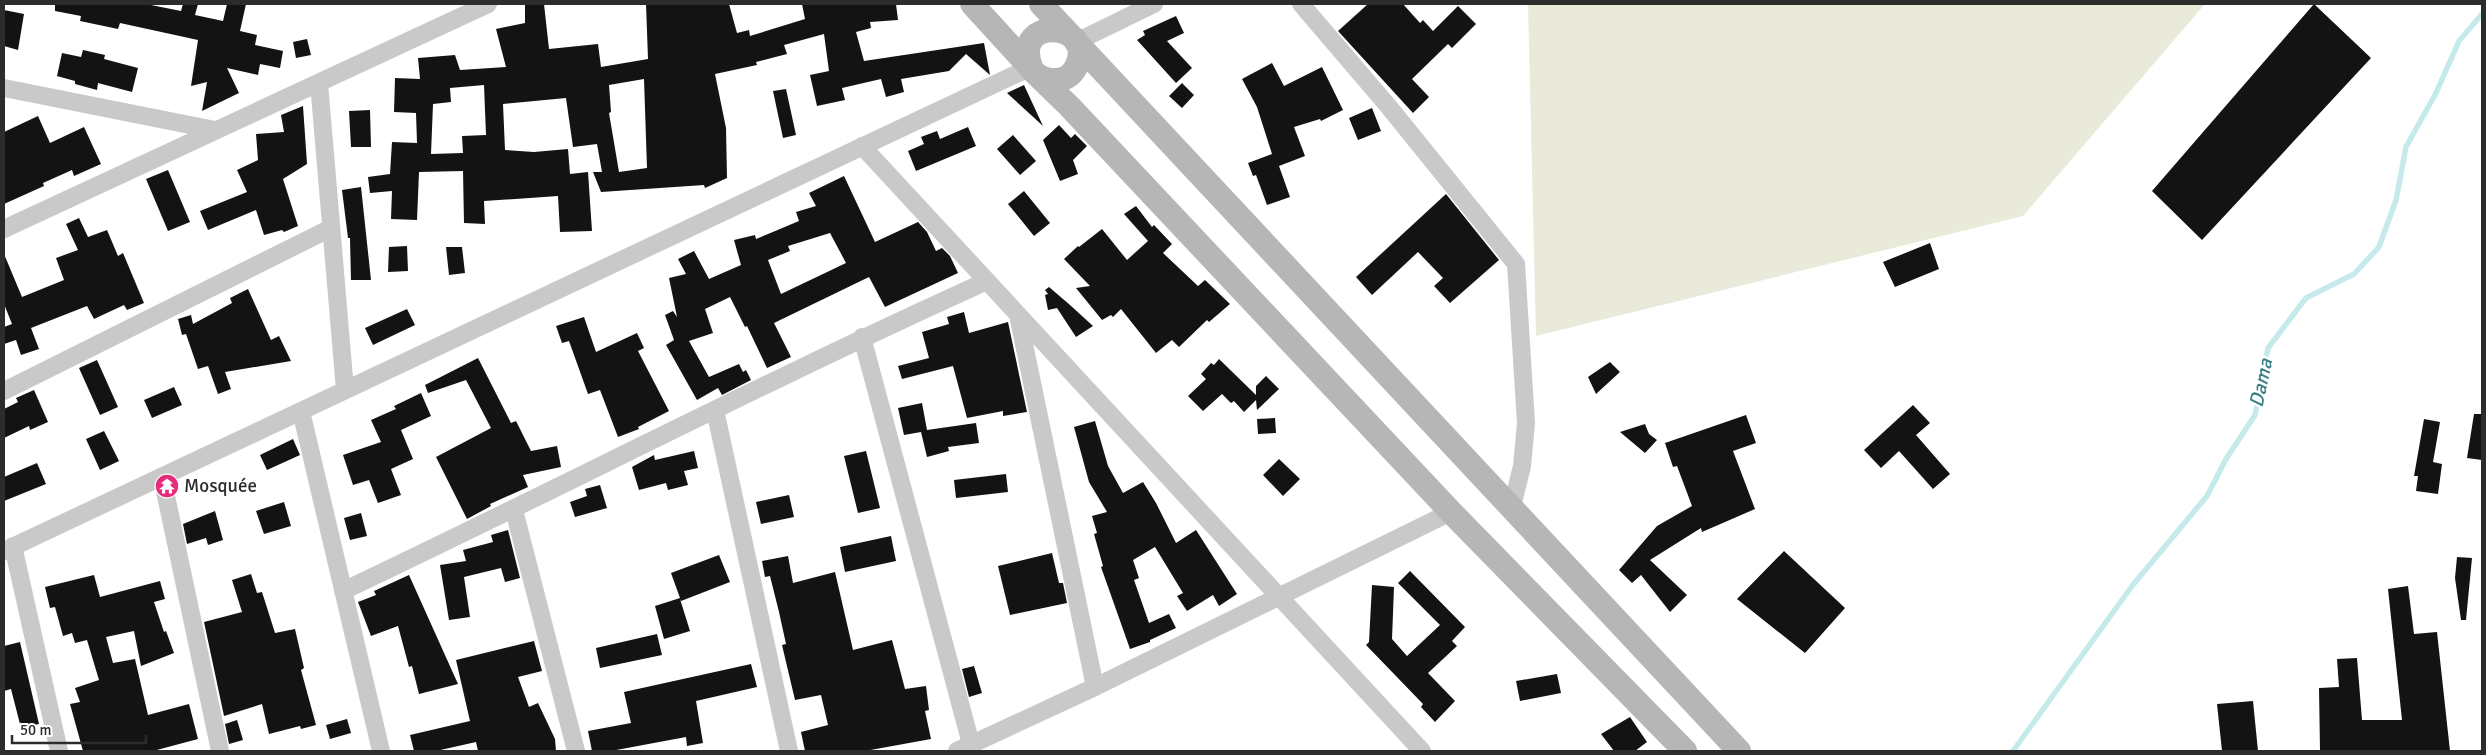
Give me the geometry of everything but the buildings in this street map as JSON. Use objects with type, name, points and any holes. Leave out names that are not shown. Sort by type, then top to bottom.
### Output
[{"type":"street","points":[[4,229],[319,83],[481,4]]},
{"type":"street","points":[[972,4],[1033,71],[1069,106],[1451,512],[1685,751]]},
{"type":"street","points":[[1041,4],[1739,751]]},
{"type":"street","points":[[1074,39],[1154,4]]},
{"type":"street","points":[[1301,4],[1395,114],[1516,264],[1526,423],[1522,466],[1512,507]]},
{"type":"street","points":[[1049,30],[1065,32],[1074,39],[1079,58],[1072,73],[1058,80],[1050,81],[1033,71],[1028,52],[1035,37],[1049,30]]},
{"type":"street","points":[[59,751],[9,549],[862,146],[1033,71]]},
{"type":"street","points":[[319,83],[345,390]]},
{"type":"street","points":[[4,88],[215,130]]},
{"type":"street","points":[[862,146],[1422,751]]},
{"type":"street","points":[[4,391],[331,228]]},
{"type":"street","points":[[343,591],[514,510],[862,337],[987,281]]},
{"type":"street","points":[[1018,314],[1095,687]]},
{"type":"street","points":[[862,337],[964,748],[1095,687],[1451,512]]},
{"type":"street","points":[[716,410],[789,751]]},
{"type":"street","points":[[301,411],[381,751]]},
{"type":"street","points":[[162,477],[220,751]]},
{"type":"street","points":[[514,510],[568,713],[576,751]]},
{"type":"green space","points":[[1528,4],[2205,4],[2023,216],[1536,336]]},
{"type":"waterway","name":"Dama","points":[[2013,751],[2132,586],[2207,496],[2226,459],[2255,415],[2268,348],[2306,298],[2354,274],[2379,247],[2396,200],[2406,147],[2436,93],[2459,41],[2482,14]]},
{"type":"place","name":"Mosquée","points":[[167,486]]}]
